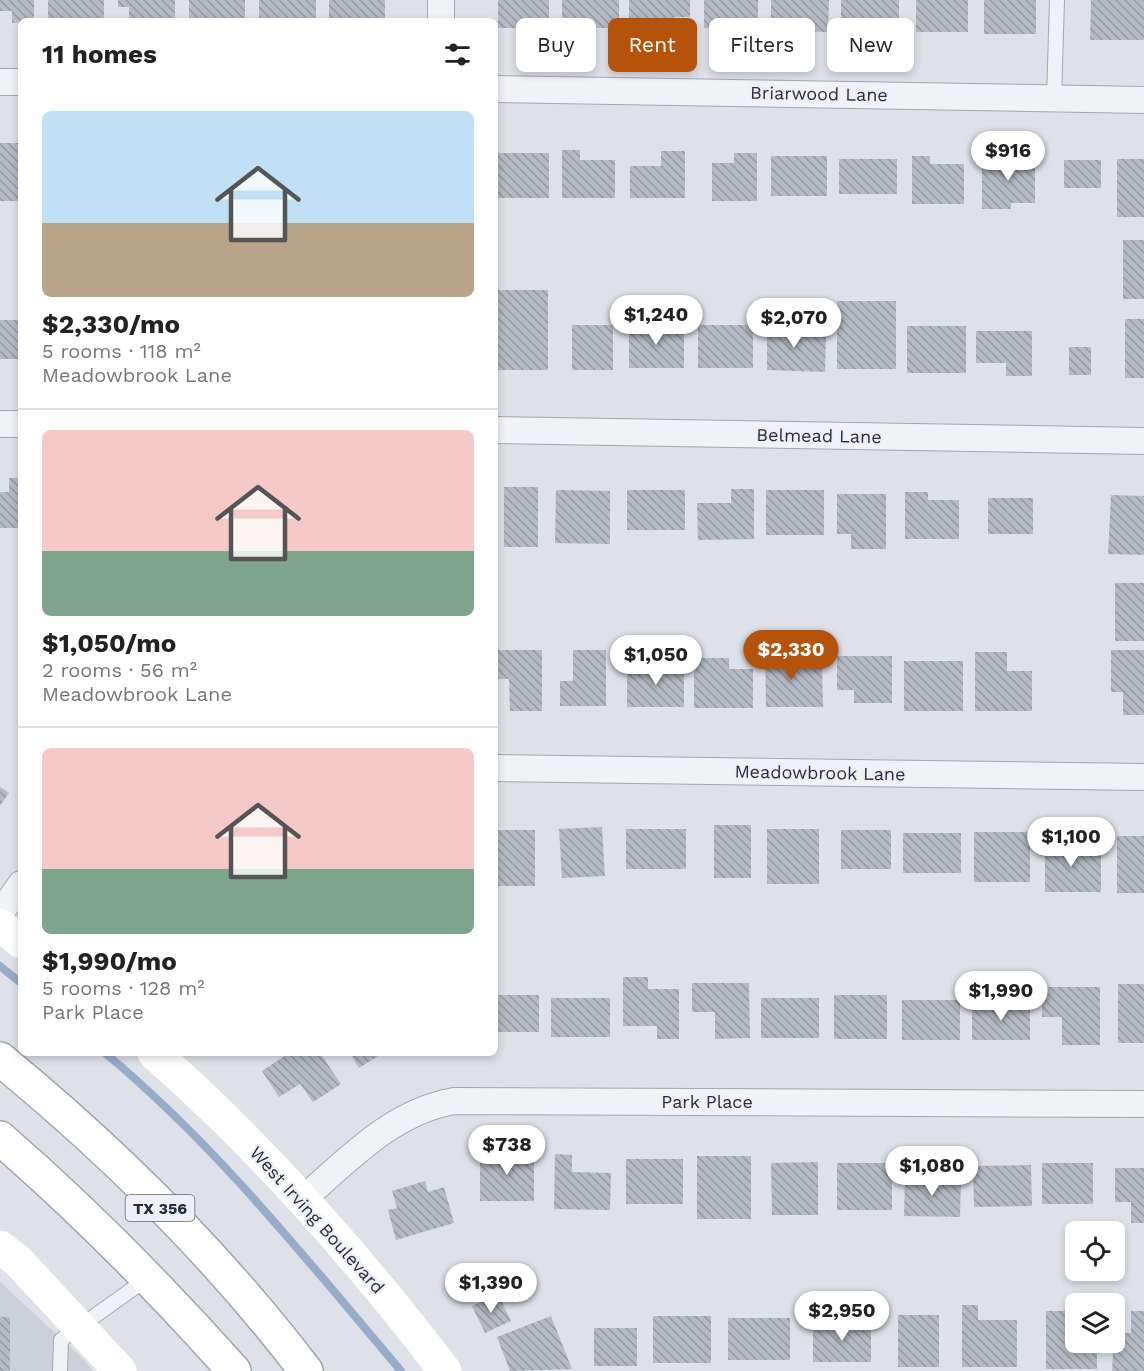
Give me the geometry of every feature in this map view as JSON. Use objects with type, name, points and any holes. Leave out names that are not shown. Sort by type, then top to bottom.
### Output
[{"type":"main road","points":[[0,925],[18,940]]},
{"type":"main road","name":"West Irving Boulevard","points":[[157,1056],[186,1081],[303,1199],[445,1371]]},
{"type":"main road","name":"TX 356","points":[[0,1059],[122,1168],[227,1276],[306,1371]]},
{"type":"main road","name":"TX 356","points":[[0,1138],[85,1215],[148,1278],[234,1371]]},
{"type":"main road","points":[[4,1257],[80,1326],[118,1370]]},
{"type":"street","points":[[441,0],[441,18]]},
{"type":"street","points":[[0,82],[18,82]]},
{"type":"street","name":"Briarwood Lane","points":[[498,89],[1144,100]]},
{"type":"street","points":[[0,424],[18,424]]},
{"type":"street","name":"Belmead Lane","points":[[498,430],[1144,441]]},
{"type":"street","name":"Meadowbrook Lane","points":[[498,768],[1144,777]]},
{"type":"street","points":[[0,914],[18,888]]},
{"type":"street","name":"Park Place","points":[[303,1199],[393,1125],[413,1112],[454,1101],[1144,1104]]},
{"type":"lane","points":[[1054,98],[1057,0]]},
{"type":"lane","points":[[60,1371],[61,1340],[148,1278]]},
{"type":"shaded area","points":[[0,1282],[81,1357],[93,1371],[0,1371]]},
{"type":"building","points":[[0,0],[34,0],[34,18],[18,18],[18,22],[12,23],[12,11],[0,11]]},
{"type":"building","points":[[48,0],[104,0],[104,18],[48,18]]},
{"type":"building","points":[[118,0],[175,0],[175,18],[129,18],[129,7],[118,7]]},
{"type":"building","points":[[189,0],[245,0],[245,18],[189,18]]},
{"type":"building","points":[[259,0],[316,0],[316,18],[259,18]]},
{"type":"building","points":[[329,0],[385,0],[385,18],[329,18]]},
{"type":"building","points":[[498,0],[549,0],[549,18],[516,18],[516,28],[498,28]]},
{"type":"building","points":[[562,0],[619,0],[619,18],[608,18],[608,28],[596,28],[596,18],[562,18]]},
{"type":"building","points":[[629,0],[690,0],[690,17],[629,18]]},
{"type":"building","points":[[704,0],[758,0],[758,18],[709,18],[709,28],[704,28]]},
{"type":"building","points":[[771,0],[829,0],[827,32],[815,32],[815,18],[771,18]]},
{"type":"building","points":[[841,0],[899,0],[899,18],[841,18]]},
{"type":"building","points":[[916,0],[968,0],[968,32],[916,32]]},
{"type":"building","points":[[984,0],[1036,0],[1036,34],[984,34]]},
{"type":"building","points":[[1091,0],[1144,0],[1144,40],[1090,40]]},
{"type":"building","points":[[0,143],[18,143],[18,201],[0,201]]},
{"type":"building","points":[[562,150],[580,150],[580,160],[615,160],[615,198],[562,198]]},
{"type":"building","points":[[661,151],[685,151],[685,198],[630,198],[630,166],[661,166]]},
{"type":"building","points":[[498,153],[549,153],[549,198],[498,198]]},
{"type":"building","points":[[734,153],[757,153],[757,201],[712,201],[712,163],[734,163]]},
{"type":"building","points":[[771,156],[827,156],[827,196],[771,196]]},
{"type":"building","points":[[912,156],[930,156],[930,164],[964,164],[964,204],[912,204]]},
{"type":"building","points":[[982,157],[1035,158],[1035,203],[1011,203],[1011,209],[982,209]]},
{"type":"building","points":[[839,159],[897,159],[897,194],[839,194]]},
{"type":"building","points":[[1117,159],[1144,159],[1144,217],[1117,217]]},
{"type":"building","points":[[1064,160],[1101,160],[1101,188],[1064,188]]},
{"type":"building","points":[[1123,240],[1144,240],[1144,299],[1123,299]]},
{"type":"building","points":[[498,290],[548,290],[548,370],[498,370]]},
{"type":"building","points":[[837,301],[896,301],[896,369],[837,369]]},
{"type":"building","points":[[1125,319],[1144,319],[1144,378],[1125,378]]},
{"type":"building","points":[[0,320],[18,320],[18,359],[0,359]]},
{"type":"building","points":[[767,321],[796,321],[795,335],[826,336],[825,372],[767,370]]},
{"type":"building","points":[[572,325],[613,325],[613,370],[572,370]]},
{"type":"building","points":[[629,325],[684,325],[684,368],[629,368]]},
{"type":"building","points":[[698,325],[753,325],[753,368],[698,368]]},
{"type":"building","points":[[907,326],[966,326],[966,373],[907,373]]},
{"type":"building","points":[[976,331],[1032,331],[1032,376],[1006,376],[1006,363],[976,363]]},
{"type":"building","points":[[1069,347],[1091,347],[1091,375],[1069,375]]},
{"type":"building","points":[[9,478],[18,478],[18,528],[0,528],[0,492],[9,492]]},
{"type":"building","points":[[504,487],[538,487],[538,547],[504,547]]},
{"type":"building","points":[[731,489],[754,489],[754,539],[698,540],[697,503],[731,503]]},
{"type":"building","points":[[556,490],[610,491],[610,544],[555,543]]},
{"type":"building","points":[[627,490],[685,490],[685,530],[627,530]]},
{"type":"building","points":[[766,490],[824,490],[824,535],[766,535]]},
{"type":"building","points":[[905,492],[928,492],[928,500],[959,500],[959,539],[905,539]]},
{"type":"building","points":[[837,494],[886,494],[886,549],[851,549],[851,534],[837,534]]},
{"type":"building","points":[[1111,495],[1144,496],[1144,555],[1108,554]]},
{"type":"building","points":[[988,498],[1033,498],[1033,534],[988,534]]},
{"type":"building","points":[[1115,583],[1144,583],[1144,641],[1115,641]]},
{"type":"building","points":[[786,644],[786,665],[822,664],[823,707],[766,707],[765,645]]},
{"type":"building","points":[[498,650],[542,650],[542,711],[510,711],[509,679],[498,679]]},
{"type":"building","points":[[573,650],[606,650],[606,706],[560,706],[560,681],[573,681]]},
{"type":"building","points":[[1111,650],[1144,650],[1144,715],[1123,715],[1123,692],[1111,692]]},
{"type":"building","points":[[975,652],[1007,652],[1007,671],[1032,671],[1032,711],[975,711]]},
{"type":"building","points":[[837,656],[892,656],[892,703],[854,703],[854,690],[837,690]]},
{"type":"building","points":[[694,658],[729,658],[729,669],[753,669],[753,708],[694,708]]},
{"type":"building","points":[[904,661],[963,661],[963,711],[904,711]]},
{"type":"building","points":[[627,665],[684,665],[684,707],[627,707]]},
{"type":"building","points":[[0,787],[9,793],[0,806]]},
{"type":"building","points":[[714,825],[751,825],[751,878],[714,878]]},
{"type":"building","points":[[602,827],[605,876],[562,878],[559,829]]},
{"type":"building","points":[[626,829],[686,829],[686,869],[626,869]]},
{"type":"building","points":[[767,829],[819,829],[819,884],[767,884]]},
{"type":"building","points":[[498,830],[535,830],[535,886],[498,886]]},
{"type":"building","points":[[841,830],[891,830],[891,869],[841,869]]},
{"type":"building","points":[[974,832],[1030,832],[1030,882],[974,882]]},
{"type":"building","points":[[903,833],[961,833],[961,873],[903,873]]},
{"type":"building","points":[[1045,833],[1062,833],[1062,852],[1101,852],[1101,892],[1045,892]]},
{"type":"building","points":[[1117,836],[1144,836],[1144,893],[1117,893]]},
{"type":"building","points":[[623,977],[648,977],[648,989],[679,989],[679,1039],[657,1039],[657,1026],[623,1026]]},
{"type":"building","points":[[692,983],[749,983],[750,1038],[715,1039],[715,1012],[692,1012]]},
{"type":"building","points":[[1118,984],[1144,984],[1144,1043],[1118,1043]]},
{"type":"building","points":[[1042,987],[1100,987],[1100,1045],[1062,1045],[1062,1017],[1042,1017]]},
{"type":"building","points":[[498,995],[539,995],[539,1032],[498,1032]]},
{"type":"building","points":[[834,995],[887,995],[887,1039],[834,1039]]},
{"type":"building","points":[[551,998],[610,998],[610,1037],[551,1037]]},
{"type":"building","points":[[761,998],[819,998],[819,1038],[761,1038]]},
{"type":"building","points":[[902,1000],[960,1000],[960,1040],[902,1040]]},
{"type":"building","points":[[972,1003],[1030,1003],[1030,1040],[972,1040]]},
{"type":"building","points":[[284,1056],[322,1056],[341,1084],[313,1102],[300,1084],[279,1097],[262,1071]]},
{"type":"building","points":[[352,1056],[378,1056],[359,1068]]},
{"type":"building","points":[[480,1152],[534,1152],[534,1201],[480,1201]]},
{"type":"building","points":[[555,1154],[572,1155],[572,1172],[611,1173],[610,1210],[554,1209]]},
{"type":"building","points":[[697,1156],[751,1156],[751,1219],[697,1219]]},
{"type":"building","points":[[626,1159],[683,1159],[683,1204],[626,1204]]},
{"type":"building","points":[[818,1162],[818,1215],[772,1215],[771,1163]]},
{"type":"building","points":[[837,1163],[892,1163],[892,1210],[837,1210]]},
{"type":"building","points":[[1042,1163],[1093,1163],[1093,1204],[1042,1204]]},
{"type":"building","points":[[1031,1165],[1032,1206],[974,1207],[973,1166]]},
{"type":"building","points":[[1115,1168],[1144,1168],[1144,1223],[1131,1223],[1131,1202],[1115,1202]]},
{"type":"building","points":[[905,1177],[961,1178],[960,1217],[904,1216]]},
{"type":"building","points":[[425,1181],[428,1192],[444,1187],[454,1223],[396,1240],[388,1210],[397,1208],[392,1191]]},
{"type":"building","points":[[498,1294],[511,1321],[485,1333],[472,1306]]},
{"type":"building","points":[[962,1305],[978,1305],[978,1320],[1017,1320],[1017,1367],[962,1367]]},
{"type":"building","points":[[1046,1311],[1065,1311],[1065,1353],[1097,1353],[1097,1369],[1046,1369]]},
{"type":"building","points":[[1131,1311],[1144,1311],[1144,1371],[1112,1371],[1113,1353],[1125,1353],[1125,1333],[1131,1333]]},
{"type":"building","points":[[898,1315],[939,1315],[939,1367],[898,1367]]},
{"type":"building","points":[[551,1316],[572,1369],[510,1371],[497,1337]]},
{"type":"building","points":[[653,1316],[711,1316],[711,1363],[653,1363]]},
{"type":"building","points":[[0,1317],[10,1317],[10,1371],[0,1371]]},
{"type":"building","points":[[728,1318],[790,1318],[790,1360],[728,1360]]},
{"type":"building","points":[[813,1323],[871,1323],[871,1362],[813,1362]]},
{"type":"building","points":[[594,1328],[637,1328],[637,1366],[594,1366]]},
{"type":"waterway","points":[[0,966],[18,981]]},
{"type":"waterway","points":[[108,1056],[185,1126],[223,1165],[296,1246],[401,1371]]}]
